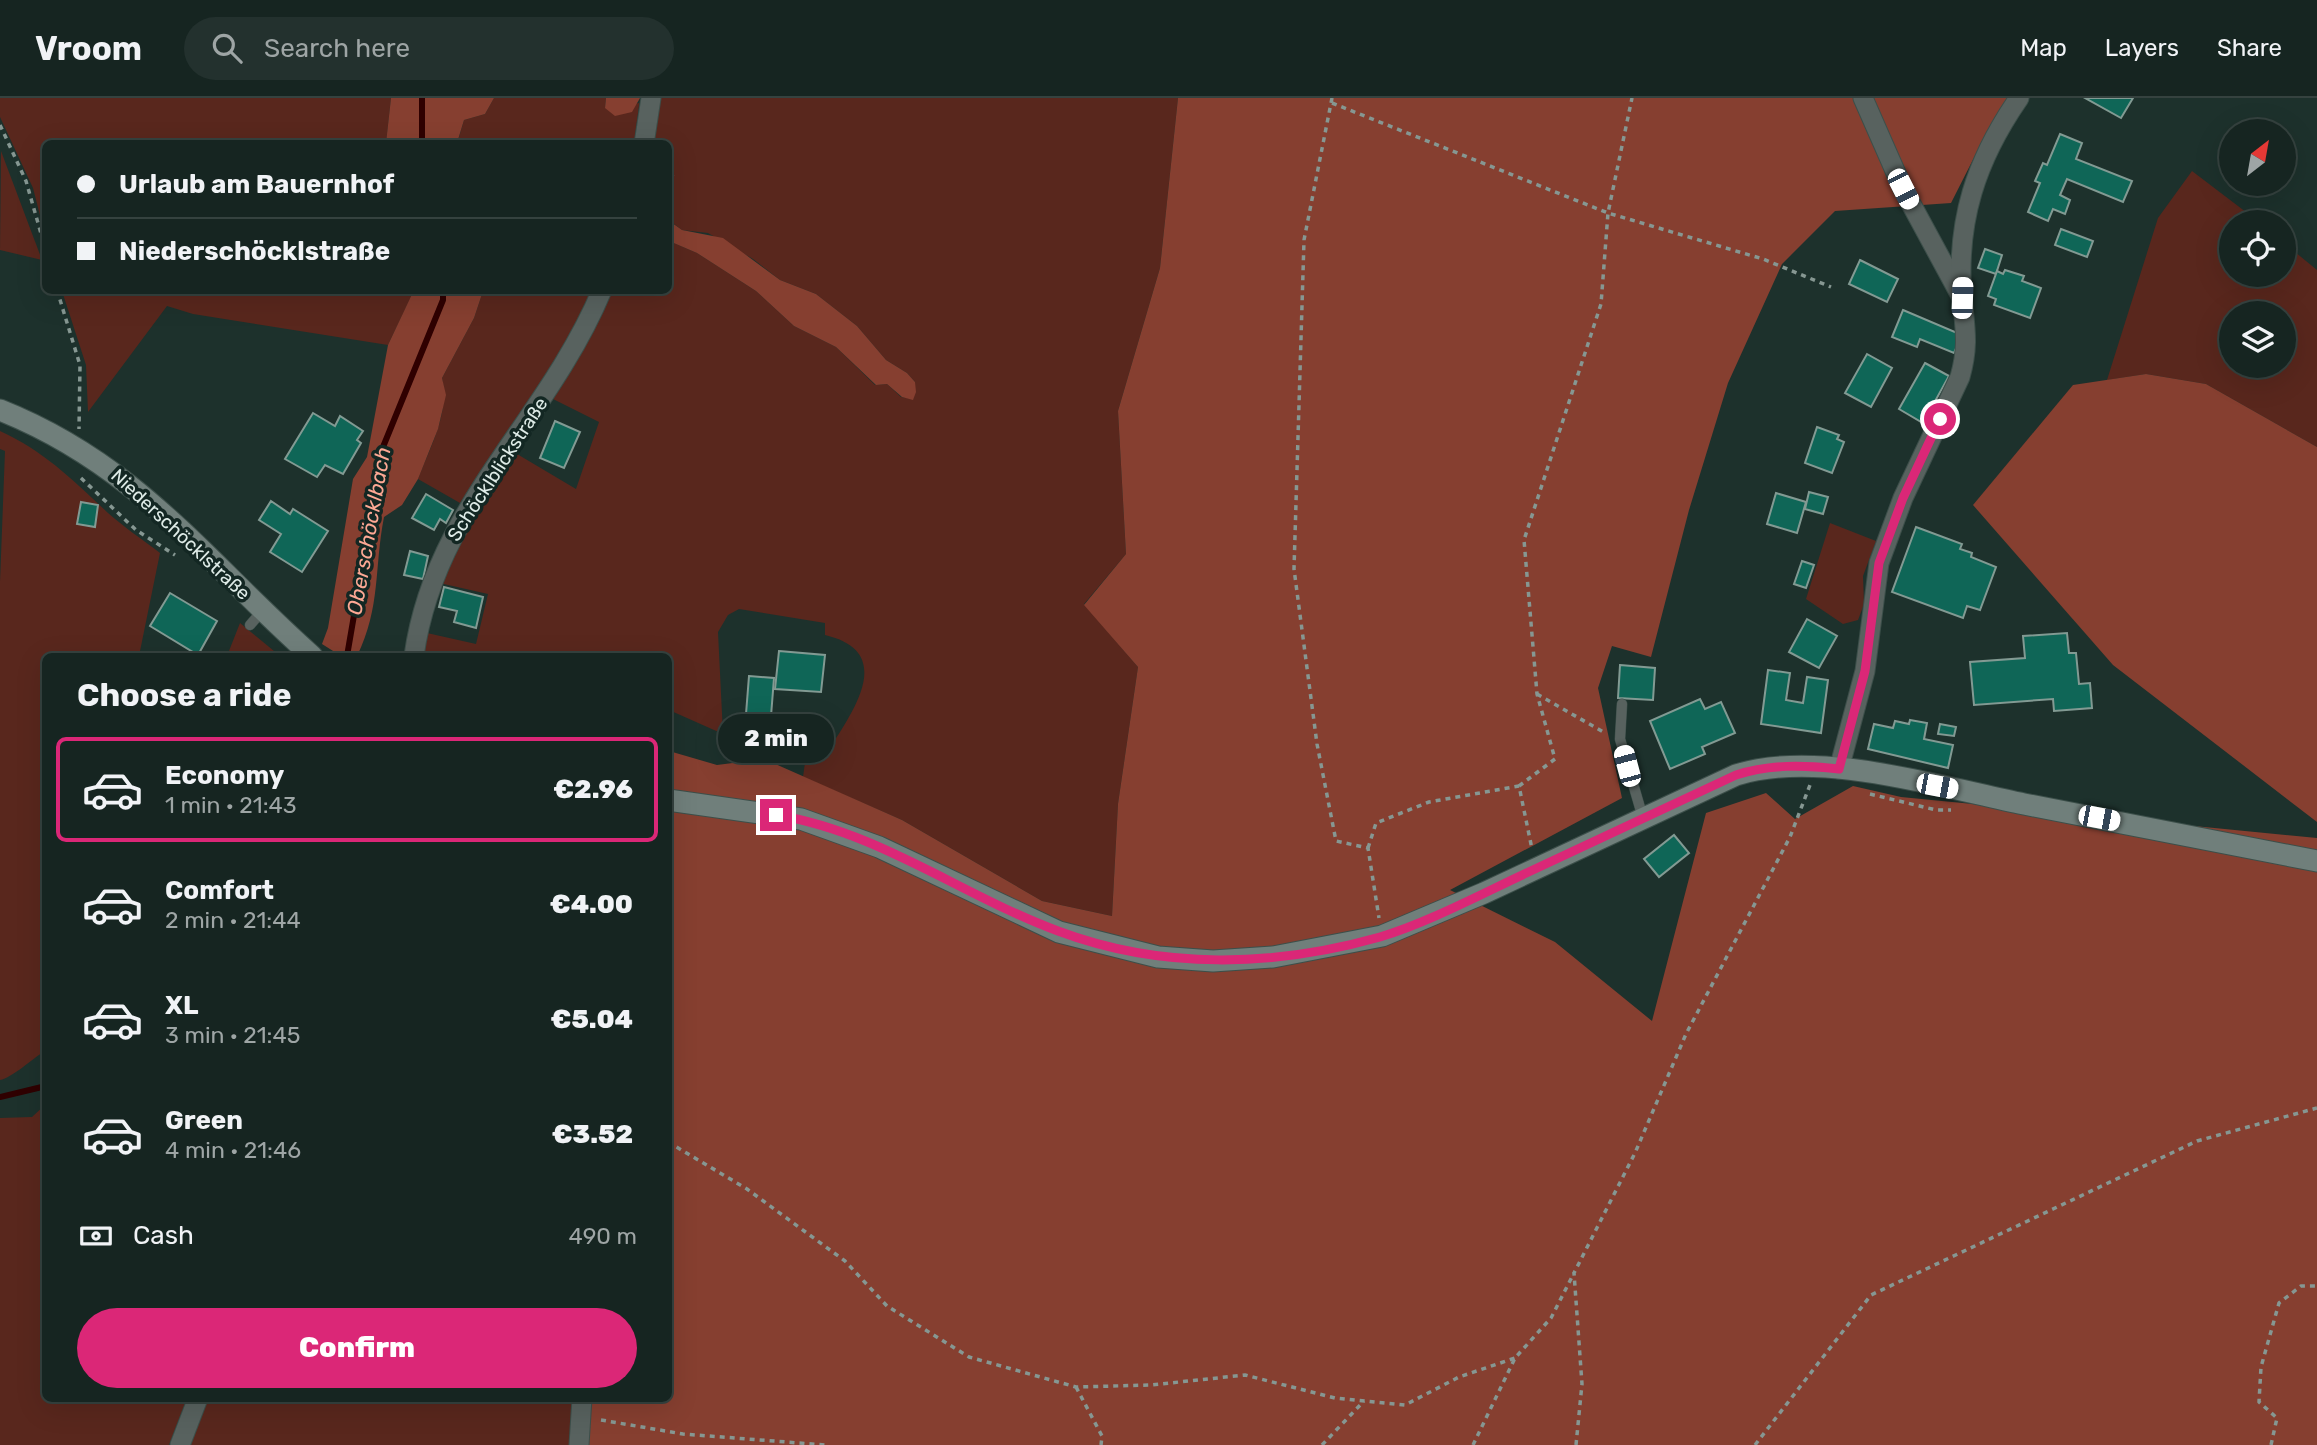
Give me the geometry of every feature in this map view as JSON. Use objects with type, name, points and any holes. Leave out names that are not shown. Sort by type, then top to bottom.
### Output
[{"type":"main road","name":"Niederschöcklstraße","points":[[0,410],[77,447],[119,475],[152,503],[257,617],[308,653]]},
{"type":"main road","points":[[672,801],[801,819],[880,847],[1059,932],[1158,957],[1213,961],[1273,957],[1382,936],[1760,768],[1839,769],[2317,861]]},
{"type":"street","points":[[645,140],[651,98]]},
{"type":"street","points":[[1863,98],[1935,251],[1962,298]]},
{"type":"street","points":[[1839,769],[1865,671],[1879,563],[1903,498],[1961,377],[1966,358],[1968,338],[1962,298],[1964,241],[1972,185],[1996,132],[2019,98]]},
{"type":"street","points":[[1935,251],[1950,249],[1964,241]]},
{"type":"street","name":"Schöcklblickstraße","points":[[415,653],[428,588],[448,542],[489,475],[562,371],[600,294]]},
{"type":"street","points":[[180,1445],[196,1402]]},
{"type":"street","points":[[579,1445],[582,1407]]},
{"type":"lane","points":[[1622,704],[1620,739],[1643,818]]},
{"type":"path","points":[[1382,936],[1368,848],[1376,823],[1429,802],[1519,786],[1555,759],[1537,694],[1524,540],[1601,304],[1608,213],[1632,98]]},
{"type":"path","points":[[1368,848],[1336,841],[1317,744],[1294,569],[1304,240],[1332,100],[1461,156],[1608,213],[1763,259],[1832,287]]},
{"type":"path","points":[[0,125],[26,181],[42,237]]},
{"type":"path","points":[[58,294],[79,365],[81,415],[71,468],[136,530],[178,557]]},
{"type":"path","points":[[1537,694],[1586,724],[1620,739]]},
{"type":"path","points":[[1474,1445],[1516,1358],[1552,1318],[1635,1153],[1686,1034],[1790,837],[1812,781],[1798,781]]},
{"type":"path","points":[[1519,786],[1536,869]]},
{"type":"path","points":[[1755,1445],[1871,1295],[2197,1141],[2317,1108]]},
{"type":"path","points":[[672,1144],[747,1189],[845,1261],[887,1306],[969,1357],[1076,1387],[1151,1385],[1245,1375],[1335,1398],[1405,1405],[1459,1377],[1516,1358]]},
{"type":"path","points":[[1574,1273],[1583,1384],[1576,1445]]},
{"type":"path","points":[[2271,1445],[2277,1418],[2259,1402],[2261,1367],[2279,1303],[2301,1286],[2317,1286]]},
{"type":"path","points":[[1076,1387],[1102,1436],[1101,1445]]},
{"type":"path","points":[[1322,1445],[1364,1401]]},
{"type":"path","points":[[582,1407],[682,1434],[825,1445]]},
{"type":"shaded area","points":[[0,98],[391,98],[386,140],[42,140],[42,223],[33,188],[0,117]]},
{"type":"shaded area","points":[[391,98],[494,98],[485,114],[464,120],[458,140],[386,140]]},
{"type":"shaded area","points":[[494,98],[606,98],[605,108],[639,103],[640,98],[634,140],[458,140],[464,120],[485,114]]},
{"type":"shaded area","points":[[606,98],[640,98],[632,112],[615,116],[605,108]]},
{"type":"shaded area","points":[[656,98],[1178,98],[1160,268],[1118,411],[1126,554],[1084,604],[1138,667],[1118,804],[1112,916],[1042,901],[902,820],[803,777],[807,748],[828,751],[857,701],[863,684],[864,669],[859,655],[847,643],[825,635],[825,623],[739,609],[728,615],[718,632],[723,734],[672,711],[672,653],[424,653],[427,633],[476,644],[488,594],[435,582],[512,451],[576,489],[599,422],[551,398],[605,294],[672,294],[672,242],[697,253],[756,291],[794,326],[836,347],[875,385],[887,384],[901,397],[913,399],[915,382],[907,373],[886,360],[857,326],[816,294],[780,280],[753,259],[708,233],[682,230],[672,222],[672,140],[649,140]]},
{"type":"shaded area","points":[[1178,98],[2011,98],[1989,128],[1951,203],[1835,211],[1782,264],[1728,383],[1689,510],[1651,657],[1612,646],[1598,688],[1622,798],[1450,890],[1555,942],[1652,1021],[1706,813],[1766,793],[1795,819],[1853,786],[1901,797],[2317,838],[2317,1445],[584,1445],[588,1402],[672,1402],[672,752],[717,765],[764,759],[902,820],[1042,901],[1112,916],[1118,804],[1138,667],[1084,605],[1126,554],[1118,411],[1160,268]]},
{"type":"shaded area","points":[[1,151],[42,260],[0,250]]},
{"type":"shaded area","points":[[2192,171],[2219,192],[2219,196],[2225,196],[2243,210],[2219,210],[2219,287],[2296,287],[2296,253],[2317,270],[2317,447],[2206,384],[2146,374],[2107,380],[2158,218]]},
{"type":"shaded area","points":[[672,223],[682,230],[723,238],[780,280],[816,294],[857,326],[886,360],[907,373],[915,382],[913,400],[902,397],[887,384],[876,385],[836,347],[794,326],[756,291],[697,253],[672,242]]},
{"type":"shaded area","points":[[63,294],[413,294],[388,345],[193,314],[167,306],[88,412],[86,365]]},
{"type":"shaded area","points":[[412,294],[482,294],[474,318],[442,378],[446,395],[438,429],[418,479],[402,505],[384,517],[373,604],[365,638],[358,653],[336,653],[322,644],[328,628],[353,479],[367,457],[388,345]]},
{"type":"shaded area","points":[[482,294],[590,294],[554,366],[460,503],[418,479],[441,417],[444,391],[442,378],[474,318]]},
{"type":"shaded area","points":[[2146,374],[2206,384],[2317,447],[2317,822],[2113,665],[1973,505],[2073,385]]},
{"type":"shaded area","points":[[0,431],[44,457],[114,518],[160,553],[140,653],[42,653],[42,1053],[0,1080],[0,582],[5,451],[0,449]]},
{"type":"shaded area","points":[[1830,523],[1876,541],[1863,576],[1864,604],[1858,620],[1843,624],[1806,599]]},
{"type":"shaded area","points":[[240,623],[276,653],[228,653]]},
{"type":"shaded area","points":[[42,1108],[42,1402],[185,1402],[169,1445],[0,1445],[0,1118],[32,1117]]},
{"type":"shaded area","points":[[206,1402],[573,1402],[569,1445],[190,1445]]},
{"type":"building","points":[[2085,98],[2133,98],[2121,118]]},
{"type":"building","points":[[2060,134],[2082,143],[2076,159],[2132,181],[2123,202],[2067,179],[2060,195],[2070,200],[2065,214],[2053,209],[2048,221],[2028,212],[2040,183],[2035,181],[2043,163],[2047,165]]},
{"type":"building","points":[[2061,229],[2093,241],[2087,257],[2055,245]]},
{"type":"building","points":[[1985,249],[2002,255],[1996,274],[1978,268]]},
{"type":"building","points":[[1860,260],[1898,279],[1887,302],[1849,284]]},
{"type":"building","points":[[2005,270],[2024,276],[2022,281],[2041,288],[2030,318],[1994,305],[1996,299],[1988,296],[1997,271],[2003,274]]},
{"type":"building","points":[[1903,310],[1962,335],[1954,353],[1920,339],[1917,347],[1892,337]]},
{"type":"building","points":[[1867,354],[1892,368],[1871,407],[1845,393]]},
{"type":"building","points":[[1925,363],[1949,376],[1923,423],[1899,409]]},
{"type":"building","points":[[313,413],[335,426],[340,416],[363,431],[357,440],[361,443],[343,474],[325,465],[317,477],[285,459]]},
{"type":"building","points":[[555,421],[580,432],[564,468],[540,458]]},
{"type":"building","points":[[1817,427],[1839,435],[1837,439],[1844,442],[1832,473],[1805,463]]},
{"type":"building","points":[[1809,492],[1828,497],[1823,514],[1805,509]]},
{"type":"building","points":[[1776,493],[1806,502],[1797,533],[1767,524]]},
{"type":"building","points":[[426,494],[453,510],[446,523],[440,519],[434,530],[412,518]]},
{"type":"building","points":[[271,501],[290,514],[293,509],[328,531],[302,572],[270,552],[281,534],[259,520]]},
{"type":"building","points":[[81,502],[98,505],[95,527],[77,524]]},
{"type":"building","points":[[1916,527],[1962,544],[1960,549],[1972,553],[1971,557],[1996,567],[1980,610],[1967,606],[1963,618],[1892,592]]},
{"type":"building","points":[[410,551],[428,556],[423,579],[404,575]]},
{"type":"building","points":[[1802,561],[1814,565],[1806,588],[1794,584]]},
{"type":"building","points":[[444,587],[483,597],[476,628],[454,622],[457,611],[439,607]]},
{"type":"building","points":[[170,593],[217,621],[199,653],[195,653],[150,626]]},
{"type":"building","points":[[1807,619],[1837,636],[1819,668],[1789,652]]},
{"type":"building","points":[[2067,633],[2069,653],[2076,653],[2079,684],[2090,683],[2092,708],[2054,711],[2053,699],[1974,705],[1970,662],[2025,658],[2023,636]]},
{"type":"building","points":[[779,651],[825,655],[821,692],[775,689]]},
{"type":"building","points":[[1620,665],[1655,668],[1653,700],[1618,698]]},
{"type":"building","points":[[1768,670],[1790,673],[1786,700],[1803,703],[1807,677],[1828,680],[1821,733],[1761,724]]},
{"type":"building","points":[[749,676],[774,678],[771,716],[746,714]]},
{"type":"building","points":[[1700,699],[1705,709],[1721,702],[1735,733],[1702,747],[1705,754],[1670,769],[1650,721]]},
{"type":"building","points":[[1910,720],[1927,723],[1924,739],[1953,745],[1948,768],[1868,749],[1874,724],[1893,728],[1895,721],[1909,724]]},
{"type":"building","points":[[1940,724],[1956,727],[1954,736],[1938,734]]},
{"type":"building","points":[[1674,835],[1689,853],[1659,877],[1644,859]]},
{"type":"waterway","name":"Oberschöcklbach","points":[[422,98],[422,140]]},
{"type":"waterway","name":"Oberschöcklbach","points":[[348,653],[383,447],[443,300],[443,294]]},
{"type":"waterway","name":"Oberschöcklbach","points":[[0,1097],[42,1087]]},
{"type":"route","points":[[776,815],[801,819],[880,847],[1059,932],[1158,957],[1213,961],[1273,957],[1328,949],[1382,936],[1484,893],[1736,775],[1760,768],[1788,766],[1839,769],[1865,671],[1879,563],[1903,498],[1940,419]]}]
